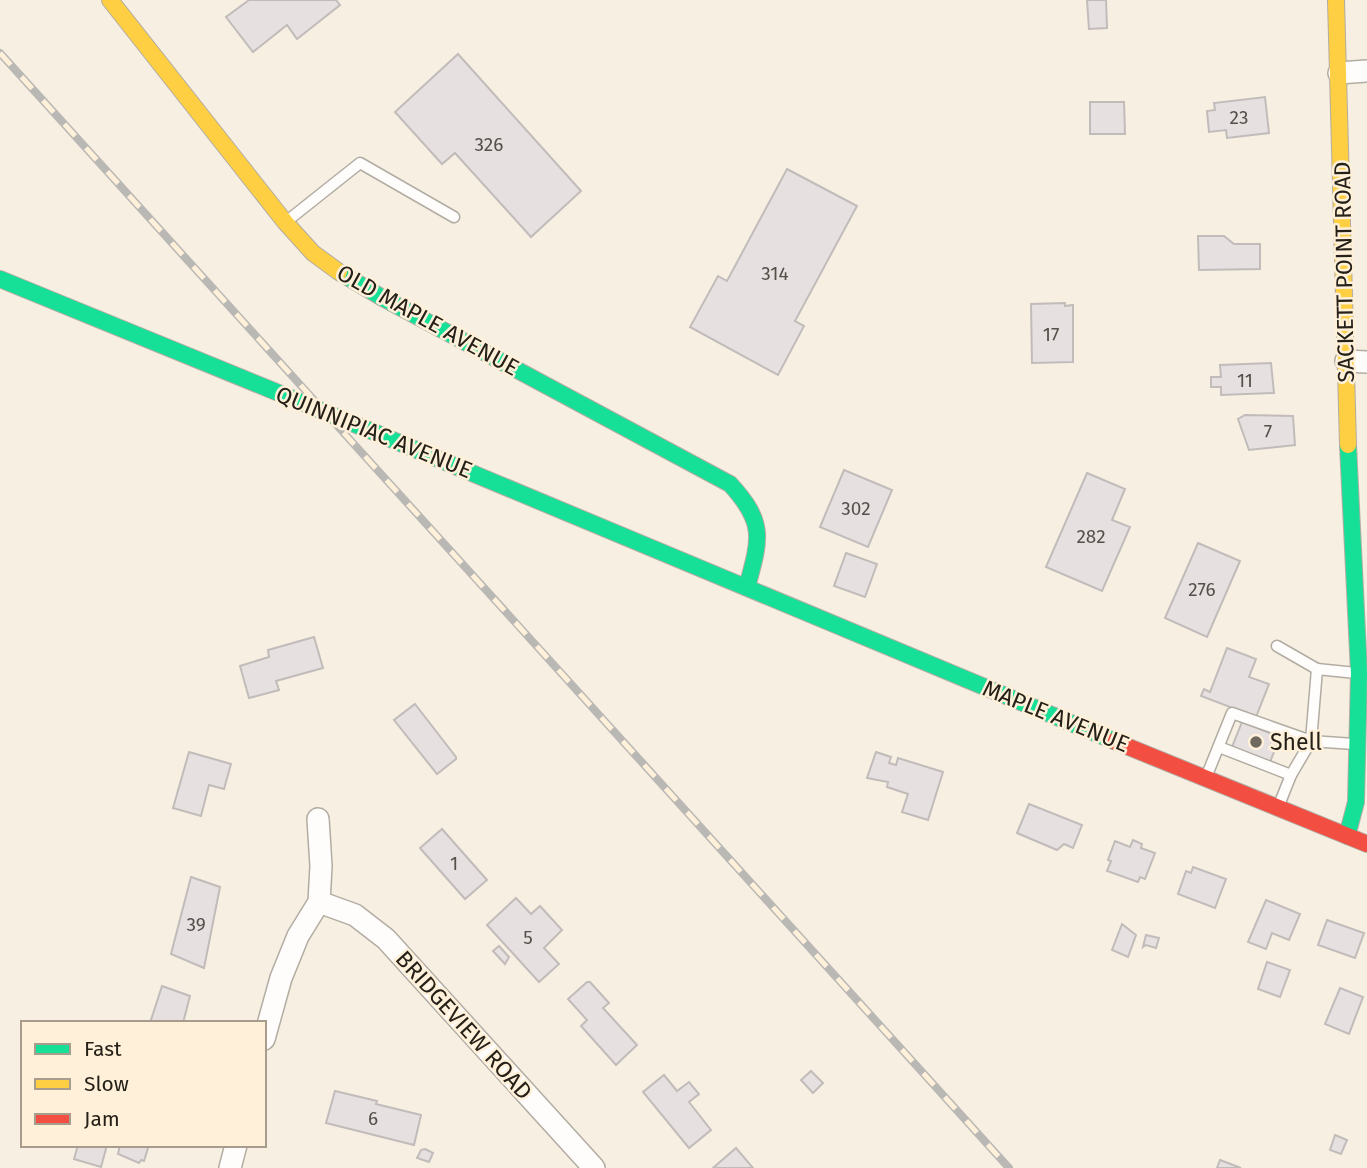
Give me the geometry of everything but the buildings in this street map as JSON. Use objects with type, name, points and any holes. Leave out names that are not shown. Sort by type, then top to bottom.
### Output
[{"type":"street","name":"OLD MAPLE AVENUE","points":[[110,0],[285,222],[313,253],[371,292],[730,484],[747,501],[757,522],[758,547],[747,587]]},
{"type":"street","name":"SACKETT POINT ROAD","points":[[1336,0],[1356,361],[1358,745],[1356,802],[1347,836]]},
{"type":"street","points":[[1339,73],[1367,71]]},
{"type":"street","name":"QUINNIPIAC AVENUE","points":[[0,279],[747,587]]},
{"type":"street","name":"MAPLE AVENUE","points":[[747,587],[1367,844]]},
{"type":"street","points":[[266,1032],[281,978],[298,936],[319,902],[321,866],[318,819]]},
{"type":"street","name":"BRIDGEVIEW ROAD","points":[[319,902],[355,915],[386,939],[594,1168]]},
{"type":"street","points":[[230,1168],[235,1147]]},
{"type":"lane","points":[[285,222],[360,163],[454,217]]},
{"type":"lane","points":[[1277,646],[1317,669],[1359,673]]},
{"type":"lane","points":[[1278,808],[1291,775],[1311,741],[1317,669]]},
{"type":"lane","points":[[1206,778],[1232,713],[1311,741],[1358,745]]},
{"type":"lane","points":[[1219,747],[1291,775]]},
{"type":"railway","points":[[0,53],[1009,1168]]},
{"type":"traffic: fast","points":[[339,272],[730,484],[750,510],[757,532],[755,556],[747,587]]},
{"type":"traffic: fast","points":[[0,279],[269,389]]},
{"type":"traffic: fast","points":[[269,389],[376,433]]},
{"type":"traffic: fast","points":[[376,433],[1114,741]]},
{"type":"traffic: fast","points":[[1347,836],[1356,802],[1359,673],[1348,445]]},
{"type":"traffic: slow","points":[[110,0],[285,222],[313,253],[339,272]]},
{"type":"traffic: slow","points":[[1336,0],[1348,445]]},
{"type":"traffic: jam","points":[[1114,741],[1367,844]]},
{"type":"place","name":"Shell","points":[[1256,742]]}]
